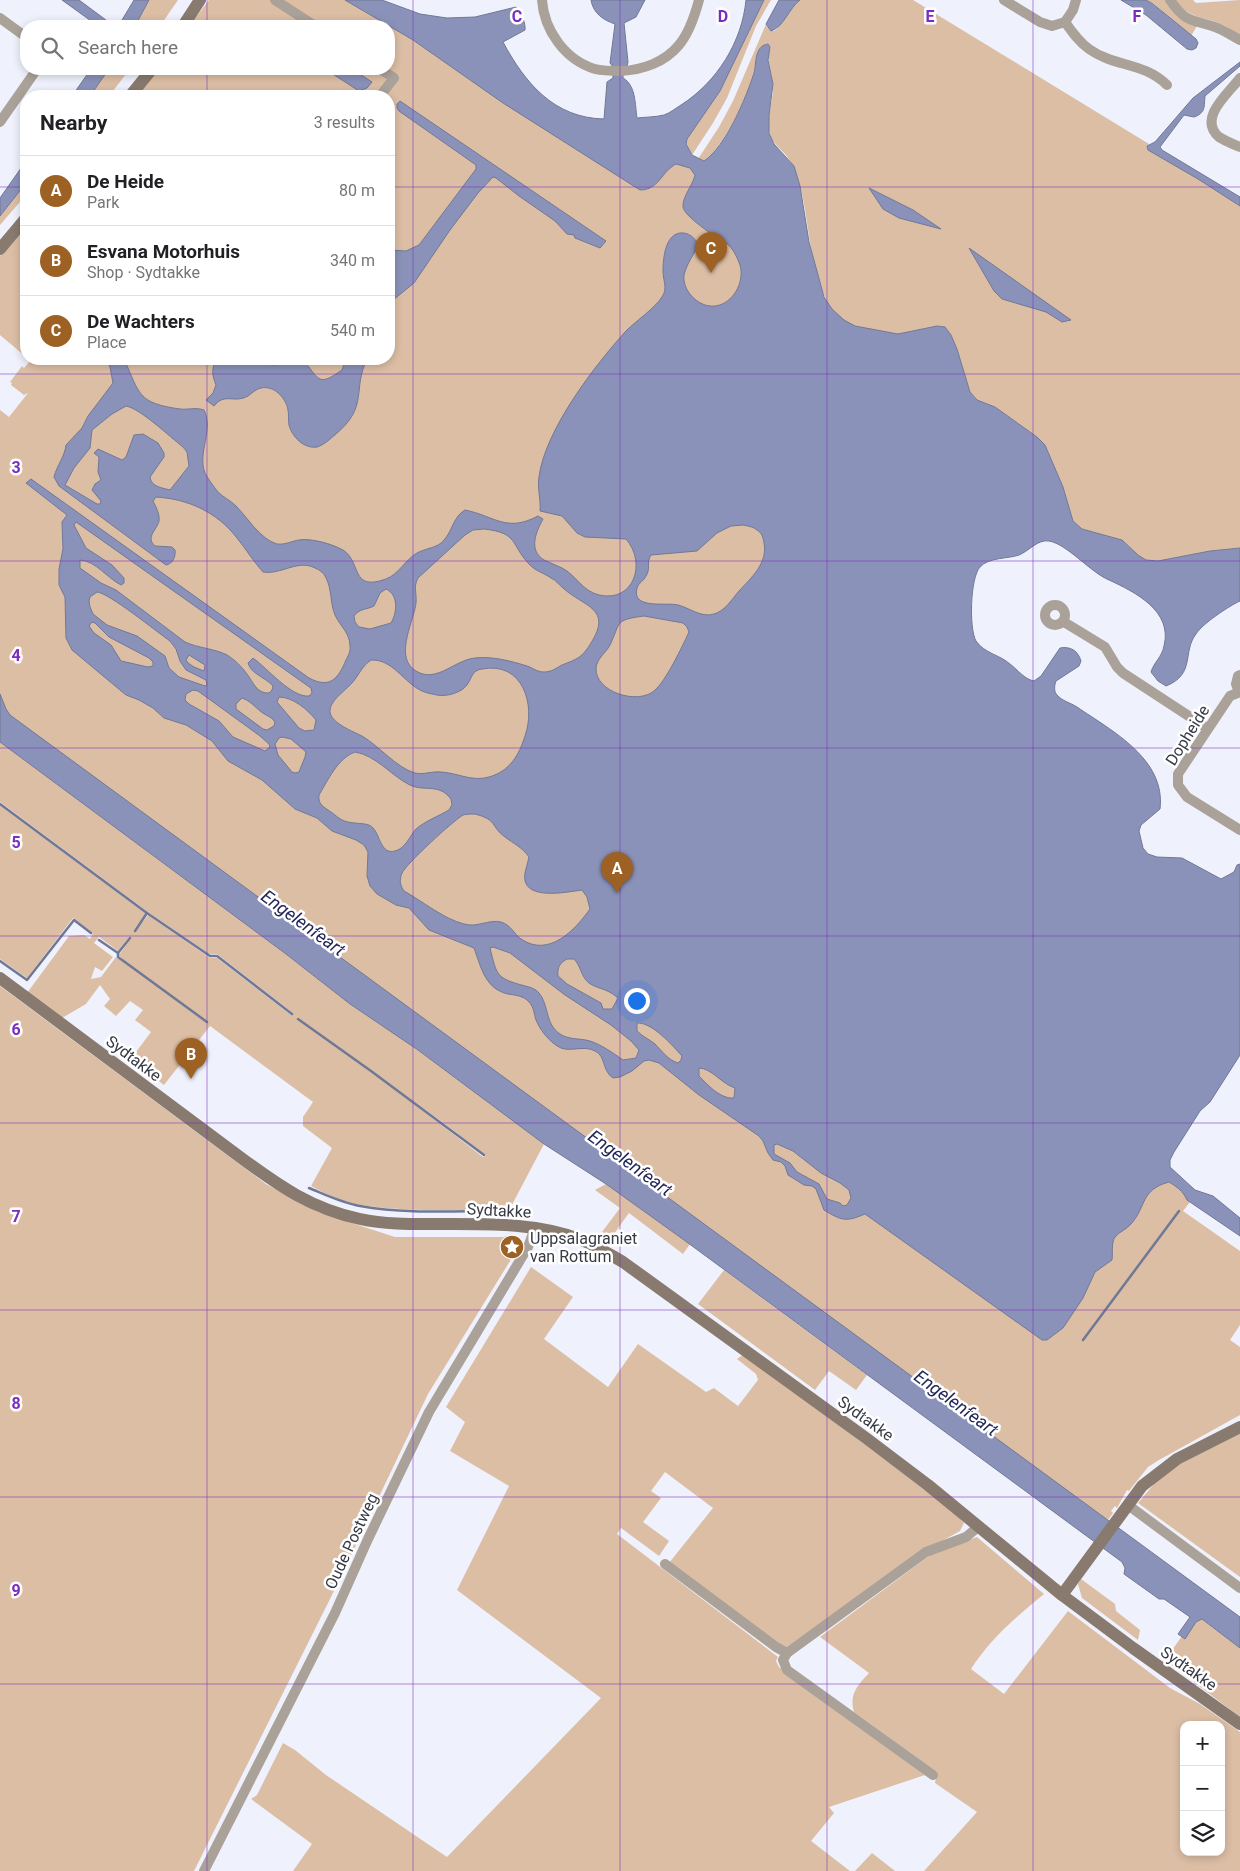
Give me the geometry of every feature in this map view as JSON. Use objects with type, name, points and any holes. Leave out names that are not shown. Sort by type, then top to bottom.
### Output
[{"type":"street","points":[[187,20],[200,0]]},
{"type":"street","points":[[275,0],[306,20]]},
{"type":"street","points":[[542,0],[544,13],[552,34],[563,49],[586,66],[610,71],[629,70],[654,64],[668,56],[680,44],[695,14],[699,0]]},
{"type":"street","points":[[1004,0],[1040,22],[1052,26],[1065,22],[1076,0]]},
{"type":"street","points":[[1170,0],[1181,15],[1190,20],[1218,28],[1240,40]]},
{"type":"street","points":[[0,18],[20,33]]},
{"type":"street","points":[[1065,22],[1081,43],[1090,50],[1112,60],[1149,71],[1158,76],[1167,85]]},
{"type":"street","points":[[22,90],[33,75]]},
{"type":"street","points":[[135,90],[147,75]]},
{"type":"street","points":[[385,90],[394,78],[389,75]]},
{"type":"street","points":[[1240,78],[1216,107],[1211,118],[1214,131],[1218,136],[1240,147]]},
{"type":"street","points":[[0,122],[20,93]]},
{"type":"street","points":[[0,249],[20,225]]},
{"type":"street","points":[[1064,622],[1105,647],[1117,668],[1123,673],[1207,728]]},
{"type":"street","name":"Dopheide","points":[[1240,675],[1236,684],[1240,692],[1230,696],[1207,728],[1178,774],[1178,785],[1187,797],[1240,830]]},
{"type":"street","name":"Sydtakke","points":[[0,978],[240,1158],[301,1199],[361,1220],[389,1224],[502,1225],[535,1228],[560,1233],[581,1240],[634,1269],[874,1444],[928,1485],[1062,1595],[1240,1724]]},
{"type":"street","name":"Oude Postweg","points":[[204,1871],[330,1622],[425,1420],[528,1247],[535,1228]]},
{"type":"street","points":[[1062,1595],[1142,1486],[1171,1463],[1240,1427]]},
{"type":"street","points":[[1128,1505],[1240,1588]]},
{"type":"street","points":[[933,1775],[787,1670],[783,1660],[787,1653],[926,1552],[966,1537],[978,1527]]},
{"type":"street","points":[[665,1564],[776,1647],[787,1653]]},
{"type":"shaded area","points":[[149,0],[178,0],[164,20],[138,20]]},
{"type":"shaded area","points":[[209,0],[374,0],[604,143],[678,150],[747,214],[1159,1168],[1193,1198],[1183,1211],[1240,1251],[1240,1325],[1230,1340],[1240,1347],[1240,1415],[1148,1467],[1129,1491],[1127,1490],[1117,1508],[1115,1506],[1111,1511],[1113,1513],[1108,1520],[1106,1518],[1104,1520],[7,715],[0,699],[0,410],[9,417],[28,393],[24,395],[11,385],[12,383],[10,382],[22,366],[24,368],[27,365],[395,365],[395,90],[140,90],[153,75],[395,75],[395,20],[194,20]]},
{"type":"shaded area","points":[[764,0],[771,0],[756,26],[727,98],[692,155],[686,144],[687,139],[720,91]]},
{"type":"shaded area","points":[[800,0],[913,0],[1149,144],[1240,206],[1240,548],[1210,551],[1158,561],[1146,560],[1122,540],[1082,529],[1073,521],[1063,487],[1045,445],[1037,437],[995,407],[977,400],[970,392],[957,349],[945,327],[928,328],[900,334],[879,332],[849,324],[833,310],[824,295],[818,277],[800,186],[790,161],[773,141],[770,134],[769,116],[773,85],[769,61],[770,47],[757,55],[756,66],[746,96],[721,142],[704,161],[698,159],[733,101],[766,24],[767,27],[774,31],[777,29],[789,10]]},
{"type":"shaded area","points":[[1146,0],[1167,0],[1197,26],[1191,36],[1154,4]]},
{"type":"shaded area","points":[[1175,0],[1193,0],[1196,3],[1240,0],[1240,35],[1222,24],[1195,16],[1180,6]]},
{"type":"shaded area","points":[[105,75],[125,75],[114,90],[94,90]]},
{"type":"shaded area","points":[[20,191],[20,202],[0,225],[0,216]]},
{"type":"shaded area","points":[[20,231],[20,352],[0,335],[0,256]]},
{"type":"shaded area","points":[[0,742],[286,954],[350,1004],[418,1050],[544,1144],[506,1216],[500,1214],[499,1210],[412,1210],[361,1205],[341,1200],[323,1192],[311,1186],[332,1148],[303,1126],[303,1117],[313,1102],[210,1026],[164,1085],[130,1060],[151,1032],[135,1020],[143,1010],[130,1001],[116,1016],[104,1006],[110,999],[100,985],[86,1004],[62,1018],[27,993],[69,936],[84,935],[90,939],[93,933],[73,918],[27,978],[0,959],[0,805],[146,913],[134,930],[135,932],[148,915],[210,958],[217,958],[291,1015],[293,1013],[217,954],[209,954],[148,912],[0,802]],"holes":[[[99,937],[118,951],[129,937],[131,938],[119,955],[127,964],[116,957],[101,977],[91,979],[95,967],[102,971],[113,957],[94,943]],[[298,1018],[445,1124],[486,1156],[483,1157]]]},
{"type":"shaded area","points":[[0,986],[266,1184],[318,1212],[395,1237],[517,1237],[520,1242],[428,1394],[335,1589],[194,1871],[0,1871]]},
{"type":"shaded area","points":[[606,1184],[690,1244],[683,1254],[629,1213],[611,1238],[602,1232],[620,1208],[595,1190]]},
{"type":"shaded area","points":[[531,1267],[573,1297],[544,1339],[608,1387],[638,1344],[706,1392],[714,1388],[738,1406],[758,1380],[756,1374],[737,1359],[744,1354],[951,1509],[964,1523],[960,1531],[913,1557],[787,1647],[778,1644],[669,1563],[713,1508],[665,1472],[651,1491],[661,1498],[643,1522],[669,1541],[659,1556],[621,1528],[617,1534],[778,1657],[776,1661],[779,1667],[925,1775],[829,1807],[834,1813],[811,1841],[850,1871],[293,1871],[312,1844],[251,1799],[257,1795],[283,1743],[295,1750],[326,1775],[447,1857],[601,1698],[457,1590],[509,1486],[450,1451],[465,1422],[446,1407]]},
{"type":"shaded area","points":[[724,1270],[867,1375],[856,1390],[829,1371],[815,1390],[698,1304]]},
{"type":"shaded area","points":[[1240,1433],[1240,1577],[1138,1503],[1159,1478],[1170,1469]]},
{"type":"shaded area","points":[[977,1537],[1044,1594],[995,1638],[971,1669],[1004,1694],[1068,1611],[1170,1688],[1200,1704],[1224,1721],[1180,1721],[1180,1856],[1225,1856],[1225,1722],[1240,1732],[1240,1871],[924,1871],[977,1812],[935,1783],[937,1772],[854,1712],[853,1695],[869,1673],[820,1637],[937,1551]]},
{"type":"shaded area","points":[[1081,1579],[1115,1604],[1116,1611],[1140,1630],[1138,1640],[1082,1598],[1078,1584]]},
{"type":"shaded area","points":[[1202,1619],[1240,1648],[1240,1717],[1165,1660],[1182,1636],[1185,1638],[1196,1622]]},
{"type":"shaded area","points":[[872,1853],[895,1871],[855,1871]]},
{"type":"water","points":[[62,0],[79,0],[106,20],[90,20]]},
{"type":"water","points":[[134,0],[149,0],[138,20],[122,20]]},
{"type":"water","points":[[345,0],[382,0],[420,14],[447,18],[475,17],[516,7],[523,18],[525,30],[503,42],[531,84],[543,96],[570,112],[586,117],[604,119],[607,82],[613,78],[613,67],[610,63],[615,24],[599,15],[594,9],[591,0],[645,0],[636,17],[624,23],[628,62],[627,66],[623,67],[623,78],[633,90],[637,118],[654,117],[671,112],[706,85],[726,60],[733,46],[744,16],[746,0],[764,0],[720,91],[687,139],[686,144],[692,155],[704,161],[720,144],[734,121],[746,95],[754,73],[758,52],[768,44],[770,47],[768,60],[773,84],[769,133],[774,144],[794,166],[800,186],[809,242],[824,297],[832,309],[844,320],[855,326],[898,334],[937,326],[945,327],[957,349],[970,392],[977,400],[995,407],[1037,437],[1045,445],[1063,487],[1073,521],[1082,529],[1122,540],[1146,560],[1158,561],[1210,551],[1240,548],[1240,601],[1216,616],[1199,630],[1192,641],[1185,669],[1175,681],[1166,686],[1158,681],[1151,672],[1164,646],[1165,634],[1163,623],[1157,613],[1150,604],[1130,590],[1094,571],[1056,543],[1045,541],[1037,543],[1019,555],[988,561],[980,567],[972,592],[972,626],[979,645],[1006,661],[1030,680],[1034,681],[1041,676],[1060,648],[1074,650],[1078,654],[1081,661],[1079,666],[1056,681],[1055,692],[1061,699],[1106,726],[1134,748],[1146,761],[1160,791],[1160,809],[1141,825],[1139,831],[1143,848],[1148,854],[1157,857],[1182,858],[1221,879],[1234,872],[1237,865],[1240,864],[1240,1055],[1210,1102],[1200,1111],[1174,1152],[1170,1160],[1170,1167],[1195,1190],[1213,1196],[1240,1218],[1240,1236],[1187,1200],[1180,1190],[1169,1182],[1160,1185],[1148,1194],[1131,1224],[1115,1237],[1112,1260],[1095,1272],[1083,1298],[1063,1328],[1047,1340],[1042,1340],[865,1214],[844,1219],[824,1210],[816,1189],[812,1186],[804,1185],[788,1175],[785,1166],[781,1162],[773,1160],[759,1136],[699,1095],[659,1063],[649,1060],[644,1061],[632,1071],[613,1078],[607,1072],[601,1056],[595,1051],[591,1049],[565,1049],[557,1046],[549,1040],[540,1028],[532,1006],[525,998],[500,991],[489,982],[482,970],[474,948],[429,930],[409,908],[396,905],[377,894],[370,886],[367,876],[368,852],[364,845],[332,831],[317,818],[295,809],[262,780],[228,761],[212,741],[186,725],[164,718],[153,708],[126,695],[72,650],[66,638],[65,597],[59,585],[59,569],[63,549],[62,522],[67,515],[26,483],[31,479],[309,678],[323,682],[332,680],[340,672],[350,650],[350,641],[333,610],[328,582],[319,570],[302,565],[263,572],[229,529],[211,514],[190,504],[156,497],[153,501],[159,521],[151,540],[155,546],[172,547],[175,550],[174,559],[166,565],[59,486],[54,477],[66,445],[82,428],[88,416],[113,383],[109,365],[127,365],[137,389],[155,404],[180,409],[204,410],[207,418],[203,458],[205,473],[218,492],[236,506],[265,538],[277,544],[310,540],[338,548],[349,555],[362,579],[367,582],[375,582],[391,577],[417,553],[441,543],[455,520],[465,510],[509,523],[527,521],[538,516],[543,519],[536,535],[535,546],[539,556],[544,560],[567,571],[588,590],[599,595],[611,596],[621,593],[628,587],[634,579],[636,559],[626,539],[585,537],[577,533],[562,516],[540,511],[539,481],[543,459],[561,419],[586,380],[626,331],[650,310],[664,294],[664,254],[671,238],[680,233],[686,233],[699,244],[687,266],[684,281],[693,297],[703,304],[715,306],[732,297],[741,278],[740,265],[734,253],[723,240],[701,226],[684,210],[684,199],[695,175],[690,168],[676,164],[652,187],[640,190],[503,103],[395,29],[395,20],[379,20]],"holes":[[[126,406],[132,408],[183,447],[187,452],[189,466],[170,490],[158,486],[151,480],[150,477],[164,457],[164,453],[158,443],[143,434],[134,435],[126,457],[122,460],[98,449],[94,453],[99,457],[98,472],[101,480],[95,484],[92,490],[101,501],[100,504],[97,504],[65,485],[74,468],[90,448],[92,430],[112,414]],[[76,522],[311,688],[312,693],[309,696],[295,692],[253,658],[248,663],[252,670],[273,686],[269,693],[261,692],[243,669],[230,657],[218,651],[185,642],[116,590],[101,583],[80,568],[80,560],[86,561],[121,585],[124,583],[124,578],[112,565],[86,548],[74,525]],[[743,525],[754,528],[762,535],[765,550],[757,570],[722,610],[714,614],[705,615],[678,605],[651,604],[639,600],[637,588],[648,571],[651,555],[697,551],[717,533],[731,526]],[[484,529],[503,533],[512,540],[531,566],[554,580],[593,610],[599,622],[597,631],[582,655],[554,670],[544,672],[515,662],[488,658],[467,660],[436,674],[428,675],[412,668],[407,662],[406,645],[415,610],[415,587],[418,578],[473,530]],[[386,589],[390,592],[396,604],[395,614],[391,623],[370,629],[359,627],[355,622],[354,616],[356,613],[374,606],[380,593]],[[97,592],[112,599],[170,641],[186,670],[206,680],[207,685],[205,686],[179,677],[169,668],[165,656],[137,636],[107,625],[93,614],[90,607],[90,597]],[[644,616],[683,623],[689,632],[664,680],[654,691],[647,695],[638,697],[618,694],[602,684],[598,676],[596,668],[598,661],[610,645],[620,623]],[[92,622],[109,637],[149,658],[153,662],[153,666],[148,667],[121,661],[111,645],[94,633],[89,626]],[[189,655],[205,665],[204,671],[188,663],[186,660]],[[371,660],[386,663],[422,691],[441,695],[449,695],[461,690],[467,685],[474,673],[479,670],[496,668],[508,672],[517,679],[523,688],[529,711],[525,736],[517,756],[503,771],[483,778],[471,778],[441,772],[415,773],[402,767],[368,740],[338,723],[331,716],[330,708],[332,704],[352,683]],[[193,690],[198,691],[260,736],[270,747],[265,751],[233,737],[219,721],[185,700],[186,694]],[[279,697],[295,702],[309,712],[316,720],[314,730],[305,731],[299,728],[277,702]],[[242,698],[272,718],[275,722],[274,726],[267,730],[263,729],[236,709],[236,704]],[[282,737],[291,739],[306,752],[299,772],[295,773],[278,755],[275,744]],[[355,752],[362,754],[376,761],[414,787],[441,791],[451,799],[452,805],[449,810],[416,829],[399,850],[387,850],[381,844],[371,826],[343,820],[326,809],[319,800],[319,795],[330,776],[343,759]],[[475,814],[491,821],[500,833],[521,848],[529,857],[525,882],[530,888],[537,892],[546,893],[582,890],[587,897],[590,909],[569,933],[551,943],[531,944],[521,939],[504,923],[496,921],[469,925],[456,922],[404,891],[400,880],[406,868],[450,825],[463,815]],[[493,947],[510,953],[565,995],[611,1025],[631,1041],[639,1050],[636,1058],[623,1060],[594,1043],[560,1034],[549,1020],[544,1003],[538,992],[535,989],[503,978],[494,965],[490,948]],[[567,959],[574,959],[584,978],[589,983],[610,992],[618,998],[612,1009],[603,1009],[601,1003],[567,984],[558,976],[558,970],[562,962]],[[637,1023],[649,1026],[673,1046],[682,1056],[681,1060],[678,1063],[671,1060],[655,1044],[637,1031]],[[699,1068],[708,1071],[735,1088],[734,1098],[719,1094],[699,1076]],[[777,1144],[793,1151],[821,1173],[849,1190],[851,1198],[847,1205],[843,1206],[840,1203],[827,1199],[819,1184],[797,1172],[790,1163],[774,1154],[774,1145]]]},
{"type":"water","points":[[779,0],[800,0],[783,22],[771,31],[766,24]]},
{"type":"water","points":[[1121,0],[1146,0],[1153,4],[1196,39],[1198,43],[1196,48],[1192,50],[1187,49],[1146,15]]},
{"type":"water","points":[[1240,62],[1240,66],[1205,96],[1204,109],[1201,113],[1194,117],[1184,115],[1160,147],[1240,197],[1240,206],[1148,150],[1147,146],[1155,142],[1193,98]]},
{"type":"water","points":[[87,75],[105,75],[94,90],[76,90]]},
{"type":"water","points":[[334,75],[361,75],[372,82],[367,88],[357,90]]},
{"type":"water","points":[[400,101],[606,241],[600,248],[575,238],[574,235],[567,234],[555,221],[493,177],[478,193],[450,230],[414,283],[395,298],[395,250],[406,251],[419,245],[476,169],[476,165],[399,111],[397,104]]},
{"type":"water","points":[[20,170],[20,191],[0,216],[0,198]]},
{"type":"water","points":[[869,188],[913,210],[941,229],[899,218],[883,209]]},
{"type":"water","points":[[969,248],[1071,320],[1062,322],[1046,312],[1002,299],[994,291]]},
{"type":"water","points":[[214,365],[307,365],[317,377],[324,380],[342,370],[344,365],[365,365],[353,415],[336,434],[317,447],[303,444],[293,434],[289,425],[285,401],[279,393],[270,388],[259,389],[243,398],[222,400],[214,406],[206,400],[213,393],[216,385],[213,372]]},
{"type":"water","name":"Engelenfeart","points":[[0,694],[10,715],[1240,1617],[1240,1648],[1202,1619],[1196,1622],[1185,1639],[1178,1634],[1190,1617],[1164,1599],[1159,1599],[1124,1574],[1125,1568],[1122,1562],[684,1240],[606,1184],[544,1144],[418,1050],[350,1004],[286,954],[0,742]]},
{"type":"waterway","points":[[0,804],[147,913],[210,956],[217,956],[292,1014]]},
{"type":"waterway","points":[[135,931],[147,913]]},
{"type":"waterway","points":[[0,961],[27,980],[74,920],[91,933]]},
{"type":"waterway","points":[[118,953],[130,938]]},
{"type":"waterway","points":[[99,940],[118,953],[118,957],[207,1022]]},
{"type":"waterway","points":[[298,1019],[484,1155]]},
{"type":"waterway","points":[[309,1188],[347,1203],[377,1209],[429,1212],[498,1211]]},
{"type":"waterway","points":[[1083,1340],[1179,1211]]},
{"type":"place","name":"De Wachters","points":[[711,273]]},
{"type":"place","name":"De Heide","points":[[617,893]]},
{"type":"place","name":"Esvana Motorhuis","points":[[191,1079]]},
{"type":"place","name":"Uppsalagraniet van Rottum","points":[[512,1247]]}]
